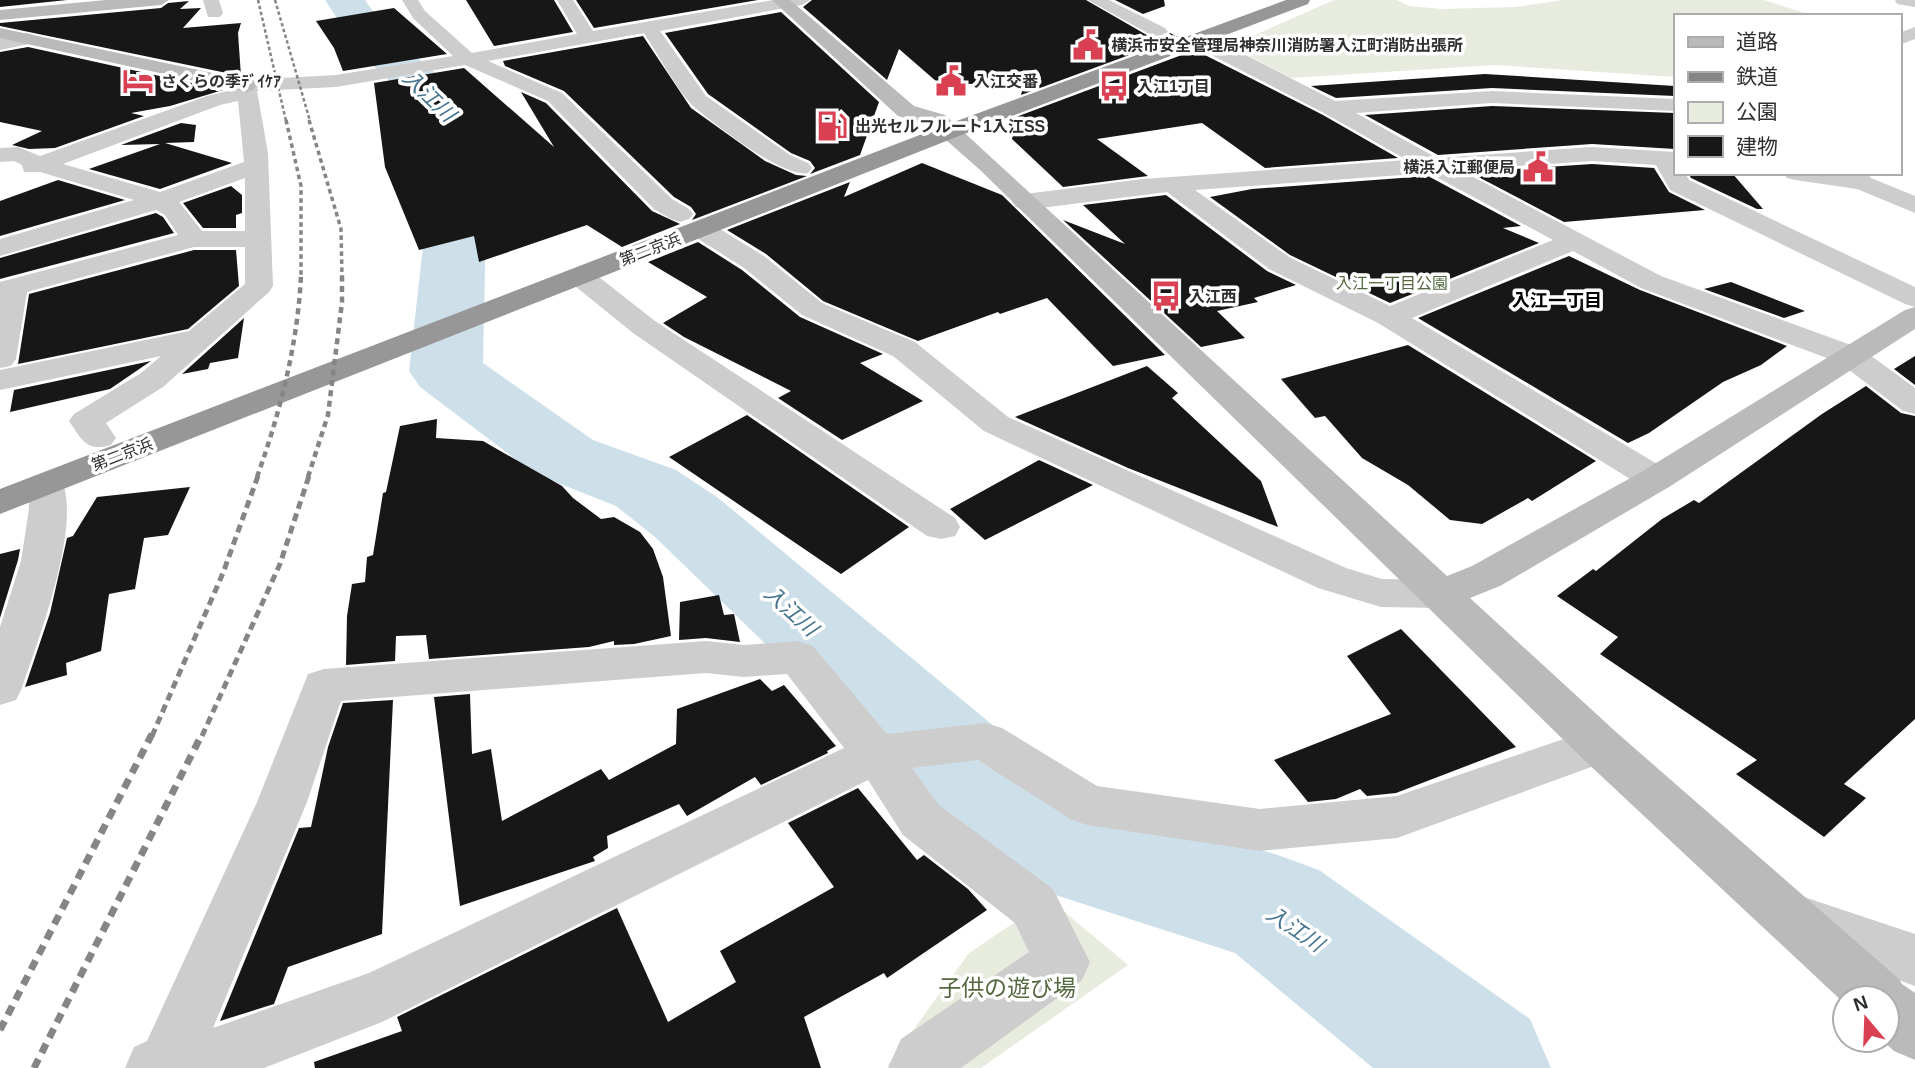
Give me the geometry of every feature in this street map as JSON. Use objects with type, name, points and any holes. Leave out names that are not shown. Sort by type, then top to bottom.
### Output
[{"type":"highway","points":[[1210,13],[1249,0]]},
{"type":"highway","name":"第二京浜","points":[[495,297],[580,275],[800,168],[944,125],[1197,40],[1302,0]]},
{"type":"highway","points":[[1134,41],[1166,29]]},
{"type":"highway","name":"第二京浜","points":[[0,502],[389,338],[944,125],[1109,51]]},
{"type":"highway","name":"第二京浜","points":[[0,476],[99,438],[389,338]]},
{"type":"street","points":[[0,15],[162,0]]},
{"type":"street","points":[[410,0],[419,14],[468,60],[555,97],[663,204],[754,262],[812,309],[904,349],[996,424],[1332,578],[1381,593],[1440,594],[1486,576],[1656,479],[1915,316]]},
{"type":"street","points":[[565,0],[589,39]]},
{"type":"street","points":[[808,0],[827,16]]},
{"type":"street","points":[[1096,0],[1166,29]]},
{"type":"street","points":[[1903,0],[1915,2]]},
{"type":"street","points":[[0,178],[246,90],[378,75],[789,1],[906,111],[944,125]]},
{"type":"street","points":[[649,28],[699,100],[782,160],[800,168]]},
{"type":"street","points":[[0,33],[246,90]]},
{"type":"street","points":[[0,44],[27,39]]},
{"type":"street","points":[[1197,40],[1332,108],[1432,165],[1651,282],[1851,356],[1915,404]]},
{"type":"street","points":[[99,438],[86,421],[152,380],[259,286],[256,166],[246,90]]},
{"type":"street","points":[[925,96],[944,125],[1025,202],[1599,745],[1863,984]]},
{"type":"street","points":[[1332,108],[1492,97],[1674,105]]},
{"type":"street","points":[[0,155],[18,154],[38,164],[159,201],[174,210],[194,239]]},
{"type":"street","points":[[1025,202],[1172,184],[1592,154],[1670,159]]},
{"type":"street","points":[[0,248],[159,201],[256,166]]},
{"type":"street","points":[[1676,175],[1679,185],[1915,298]]},
{"type":"street","points":[[1821,175],[1859,178],[1915,205]]},
{"type":"street","points":[[1172,184],[1279,263],[1388,317],[1656,479]]},
{"type":"street","points":[[91,219],[117,243],[123,256]]},
{"type":"street","points":[[0,359],[7,289],[194,239],[258,239]]},
{"type":"street","points":[[1388,317],[1574,241]]},
{"type":"street","points":[[580,275],[644,327],[941,527]]},
{"type":"street","points":[[0,380],[201,338]]},
{"type":"street","points":[[0,688],[41,559],[49,505],[46,484]]},
{"type":"street","points":[[163,1067],[282,802],[324,686],[706,657],[744,661],[797,657],[876,754],[921,820],[1034,906],[1062,962],[922,1060],[918,1068]]},
{"type":"street","points":[[163,1067],[207,1060],[382,995],[876,754],[985,741],[1087,804],[1260,830],[1397,817],[1599,745]]},
{"type":"street","points":[[1789,917],[1915,960]]},
{"type":"street","points":[[1901,1018],[1915,1031]]},
{"type":"green space","points":[[1334,0],[1397,0],[1409,6],[1441,9],[1515,7],[1563,0],[1764,0],[1808,14],[1674,14],[1674,77],[1495,65],[1291,78],[1230,46]]},
{"type":"green space","name":"子供の遊び場","points":[[1049,899],[1128,965],[981,1068],[887,1066],[969,953]]},
{"type":"building","points":[[0,0],[67,0],[0,7]]},
{"type":"building","points":[[466,0],[554,0],[573,32],[494,46]]},
{"type":"building","points":[[576,0],[758,0],[594,28]]},
{"type":"building","points":[[812,0],[1086,0],[1152,38],[1160,39],[1170,33],[1178,37],[1021,95],[1023,87],[937,82],[899,49],[887,80],[803,7]]},
{"type":"building","points":[[1115,0],[1164,0],[1165,6],[1143,14]]},
{"type":"building","points":[[189,1],[180,9],[201,8],[183,28],[241,23],[238,33],[241,76],[0,26],[0,23],[161,8],[168,3]]},
{"type":"building","points":[[394,8],[447,54],[343,71],[334,48],[316,21]]},
{"type":"building","points":[[781,12],[879,102],[860,155],[810,174],[815,168],[810,161],[791,153],[708,94],[665,33]]},
{"type":"building","points":[[643,36],[691,108],[765,161],[796,175],[807,176],[692,220],[696,214],[691,207],[674,197],[564,91],[505,66],[503,61]]},
{"type":"building","points":[[28,47],[223,90],[170,106],[131,113],[144,116],[55,148],[29,149],[12,145],[42,131],[0,122],[0,52]]},
{"type":"building","points":[[1195,50],[1323,115],[1398,158],[1265,168],[1202,123],[1097,139],[1148,176],[1063,187],[1012,139],[1016,117]]},
{"type":"building","points":[[464,68],[554,147],[521,92],[546,103],[652,211],[680,224],[622,247],[587,225],[479,262],[474,236],[419,250],[385,167],[374,83]]},
{"type":"building","points":[[1485,74],[1674,86],[1674,96],[1492,88],[1336,98],[1311,86]]},
{"type":"building","points":[[1492,106],[1674,113],[1674,149],[1592,144],[1438,155],[1365,115]]},
{"type":"building","points":[[181,123],[196,125],[194,142],[165,143],[232,163],[160,189],[89,169],[160,144],[121,145]]},
{"type":"building","points":[[922,163],[1002,195],[1165,355],[1113,366],[1047,298],[1000,314],[998,312],[918,341],[823,301],[766,254],[727,230],[850,182],[844,197]]},
{"type":"building","points":[[1592,164],[1654,168],[1669,192],[1705,210],[1564,222],[1469,172]]},
{"type":"building","points":[[1689,175],[1734,175],[1763,209],[1757,209]]},
{"type":"building","points":[[1428,176],[1521,226],[1503,228],[1539,243],[1390,303],[1290,255],[1210,197],[1252,189]]},
{"type":"building","points":[[58,180],[125,200],[0,236],[0,201]]},
{"type":"building","points":[[231,186],[242,195],[242,213],[236,215],[236,228],[203,228],[183,203]]},
{"type":"building","points":[[1166,195],[1267,271],[1296,285],[1254,298],[1258,302],[1217,311],[1245,338],[1201,347],[1063,220],[1125,244],[1083,205]]},
{"type":"building","points":[[156,213],[163,217],[174,233],[0,279],[0,258]]},
{"type":"building","points":[[698,242],[742,270],[800,317],[883,354],[860,363],[923,401],[842,440],[778,398],[791,391],[684,337],[663,323],[707,297],[648,262]]},
{"type":"building","points":[[194,250],[236,250],[239,286],[188,329],[18,364],[29,294]]},
{"type":"building","points":[[1569,256],[1640,290],[1787,346],[1761,365],[1723,382],[1649,433],[1628,443],[1418,318]]},
{"type":"building","points":[[1731,282],[1805,311],[1784,318],[1704,289]]},
{"type":"building","points":[[244,318],[238,358],[210,363],[208,369],[182,374]]},
{"type":"building","points":[[1408,345],[1596,461],[1532,501],[1528,498],[1482,524],[1450,520],[1408,485],[1362,458],[1325,416],[1315,418],[1281,379]]},
{"type":"building","points":[[1915,356],[1915,385],[1894,369]]},
{"type":"building","points":[[151,361],[110,389],[10,412],[14,390]]},
{"type":"building","points":[[1147,366],[1178,393],[1172,398],[1261,481],[1278,527],[1128,468],[1015,417]]},
{"type":"building","points":[[1866,386],[1901,413],[1915,416],[1915,719],[1844,784],[1866,798],[1824,837],[1736,774],[1757,760],[1600,654],[1618,637],[1557,596],[1593,569],[1596,571],[1662,519],[1694,500],[1699,503],[1822,414]]},
{"type":"building","points":[[747,415],[909,527],[841,574],[669,457]]},
{"type":"building","points":[[437,419],[436,438],[483,441],[562,486],[601,519],[614,517],[640,532],[653,549],[663,577],[671,636],[634,644],[614,645],[614,641],[589,647],[429,659],[426,635],[396,636],[395,661],[346,665],[347,616],[352,584],[365,582],[367,557],[373,555],[383,493],[386,492],[400,426]]},
{"type":"building","points":[[1039,460],[1093,485],[985,540],[950,509]]},
{"type":"building","points":[[190,487],[168,535],[144,538],[135,589],[109,594],[101,651],[66,663],[67,675],[25,687],[50,613],[67,538],[73,536],[97,497]]},
{"type":"building","points":[[20,549],[18,560],[0,618],[0,554]]},
{"type":"building","points":[[719,595],[724,615],[734,614],[740,642],[706,638],[679,640],[680,602]]},
{"type":"building","points":[[1401,629],[1516,747],[1396,793],[1367,796],[1360,789],[1336,799],[1308,802],[1274,760],[1391,714],[1347,656]]},
{"type":"building","points":[[760,679],[772,691],[784,685],[836,746],[827,751],[828,753],[761,785],[755,777],[687,816],[679,804],[607,836],[608,848],[593,857],[595,861],[460,906],[434,697],[470,694],[472,754],[491,749],[502,821],[601,769],[609,780],[676,744],[677,709]]},
{"type":"building","points":[[393,700],[382,934],[288,967],[274,1004],[220,1021],[299,828],[311,827],[328,747],[343,703]]},
{"type":"building","points":[[858,788],[917,860],[924,855],[968,889],[987,910],[887,978],[884,973],[804,1017],[821,1068],[315,1068],[314,1062],[402,1031],[397,1017],[617,908],[668,1022],[736,982],[720,951],[834,887],[788,823]]},
{"type":"waterway","name":"入江川","points":[[345,0],[376,45],[421,85],[462,129],[446,371],[564,457],[646,488],[686,517],[1051,844],[1275,910],[1481,1068]]},
{"type":"railway","points":[[258,0],[286,121]]},
{"type":"railway","points":[[275,0],[310,121]]},
{"type":"railway","points":[[286,120],[301,186],[301,275]]},
{"type":"railway","points":[[309,120],[341,229],[342,277]]},
{"type":"railway","points":[[257,477],[273,428],[292,352],[301,275]]},
{"type":"railway","points":[[308,477],[328,415],[342,302],[342,277]]},
{"type":"railway","points":[[152,736],[223,573],[258,476]]},
{"type":"railway","points":[[202,736],[280,564],[309,476]]},
{"type":"railway","points":[[0,1030],[152,734]]},
{"type":"railway","points":[[34,1068],[202,734]]},
{"type":"place","name":"横浜市安全管理局神奈川消防署入江町消防出張所","points":[[1088,45]]},
{"type":"place","name":"さくらの季ﾃﾞｲｹｱ","points":[[138,81]]},
{"type":"place","name":"入江交番","points":[[951,81]]},
{"type":"place","name":"入江1丁目","points":[[1114,86]]},
{"type":"place","name":"出光セルフルート1入江SS","points":[[832,126]]},
{"type":"place","name":"横浜入江郵便局","points":[[1538,167]]},
{"type":"place","name":"入江西","points":[[1166,296]]},
{"type":"district","name":"入江一丁目","points":[[1557,301]]},
{"type":"park label","name":"入江一丁目公園","points":[[1392,283]]}]
